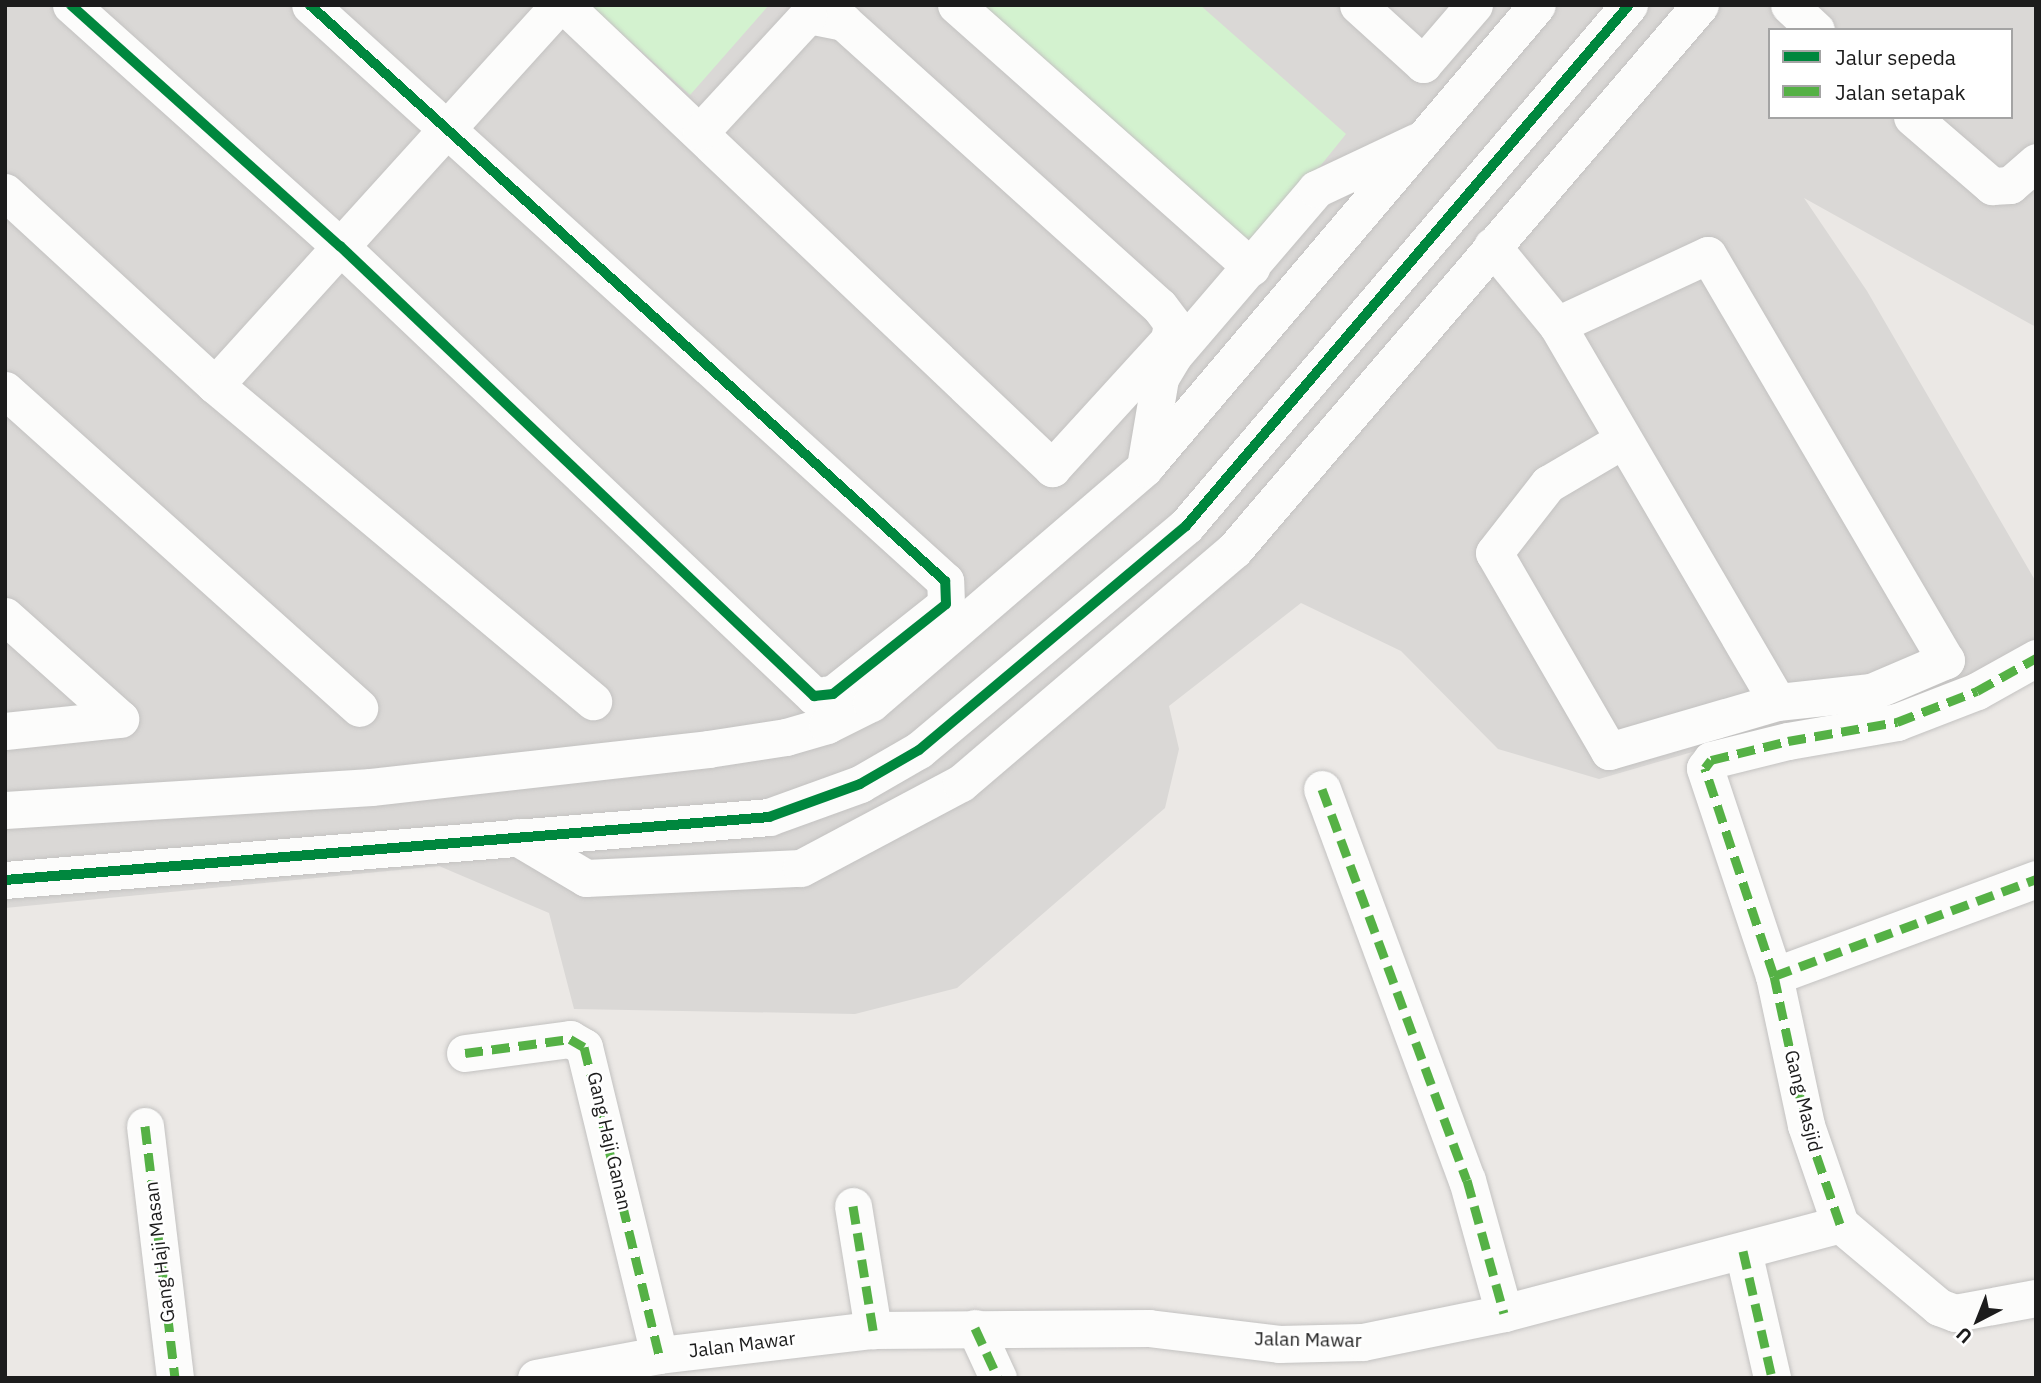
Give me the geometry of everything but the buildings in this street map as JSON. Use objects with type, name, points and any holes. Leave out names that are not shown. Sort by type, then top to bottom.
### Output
[{"type":"street","points":[[71,5],[340,246],[814,696],[833,694],[946,604],[945,581],[310,5]]},
{"type":"street","points":[[215,385],[559,5]]},
{"type":"street","points":[[565,5],[701,131],[1052,468],[1169,340],[1172,323],[1160,306],[844,22],[808,15],[701,131]]},
{"type":"street","points":[[956,5],[1251,267]]},
{"type":"street","points":[[1358,5],[1423,64],[1474,5]]},
{"type":"street","points":[[5,810],[371,787],[708,749],[827,725],[871,703],[1144,468],[1537,5]]},
{"type":"street","points":[[5,880],[769,817],[860,784],[919,750],[1186,526],[1629,5]]},
{"type":"street","points":[[517,837],[586,878],[801,868],[961,783],[1234,550],[1700,5]]},
{"type":"street","points":[[1789,5],[1814,28]]},
{"type":"street","points":[[1914,119],[1992,186],[2010,185],[2036,162]]},
{"type":"street","points":[[1144,468],[1160,378],[1251,267],[1317,189],[1422,139]]},
{"type":"street","points":[[5,192],[215,385],[593,701]]},
{"type":"street","points":[[1492,246],[1557,325],[1621,441],[1777,702]]},
{"type":"street","points":[[1557,325],[1708,255],[1946,660],[1871,692],[1777,702],[1609,751],[1494,554],[1548,484],[1621,441]]},
{"type":"street","points":[[5,390],[359,708]]},
{"type":"street","points":[[5,616],[120,719],[5,731]]},
{"type":"street","name":"Gang Masjid","points":[[1840,1224],[1806,1125],[1774,976],[1706,779],[1711,760],[1897,722],[1978,691],[2036,659]]},
{"type":"street","points":[[1322,789],[1466,1180],[1504,1313]]},
{"type":"street","points":[[1774,976],[2036,879]]},
{"type":"street","name":"Gang Haji Ganan","points":[[465,1053],[570,1039],[584,1047],[659,1355]]},
{"type":"street","name":"Gang Haji Masan","points":[[145,1126],[175,1378]]},
{"type":"street","points":[[853,1206],[873,1330]]},
{"type":"street","points":[[1840,1224],[1940,1307],[1955,1313],[2036,1298]]},
{"type":"street","name":"Jalan Mawar","points":[[536,1378],[659,1355],[873,1330],[1149,1328],[1279,1344],[1363,1342],[1504,1313],[1840,1224]]},
{"type":"street","points":[[1743,1251],[1772,1378]]},
{"type":"street","points":[[975,1328],[998,1378]]},
{"type":"shaded area","points":[[5,5],[2036,5],[2036,327],[1804,198],[1867,291],[2036,582],[2036,640],[1970,681],[1894,706],[1734,740],[1599,779],[1498,749],[1401,651],[1301,603],[1169,706],[1179,749],[1165,808],[957,988],[855,1014],[574,1009],[549,913],[439,866],[5,908]]},
{"type":"green space","points":[[590,5],[769,5],[690,95]]},
{"type":"green space","points":[[974,5],[1200,5],[1346,134],[1252,251]]},
{"type":"marked path","points":[[1840,1224],[1806,1125],[1774,976],[1705,768],[1711,760],[1788,741],[1897,722],[1977,691],[2036,658]]},
{"type":"marked path","points":[[1322,789],[1467,1180],[1504,1313]]},
{"type":"marked path","points":[[1774,976],[2036,879]]},
{"type":"marked path","points":[[465,1053],[570,1039],[584,1047],[659,1355]]},
{"type":"marked path","points":[[145,1126],[175,1378]]},
{"type":"marked path","points":[[853,1206],[873,1330]]},
{"type":"marked path","points":[[1743,1251],[1772,1378]]},
{"type":"marked path","points":[[975,1328],[998,1378]]},
{"type":"cycle path","points":[[71,5],[340,246],[814,696],[833,694],[946,604],[945,581],[310,5]]},
{"type":"cycle path","points":[[5,880],[769,817],[860,784],[919,750],[1186,526],[1629,5]]}]
